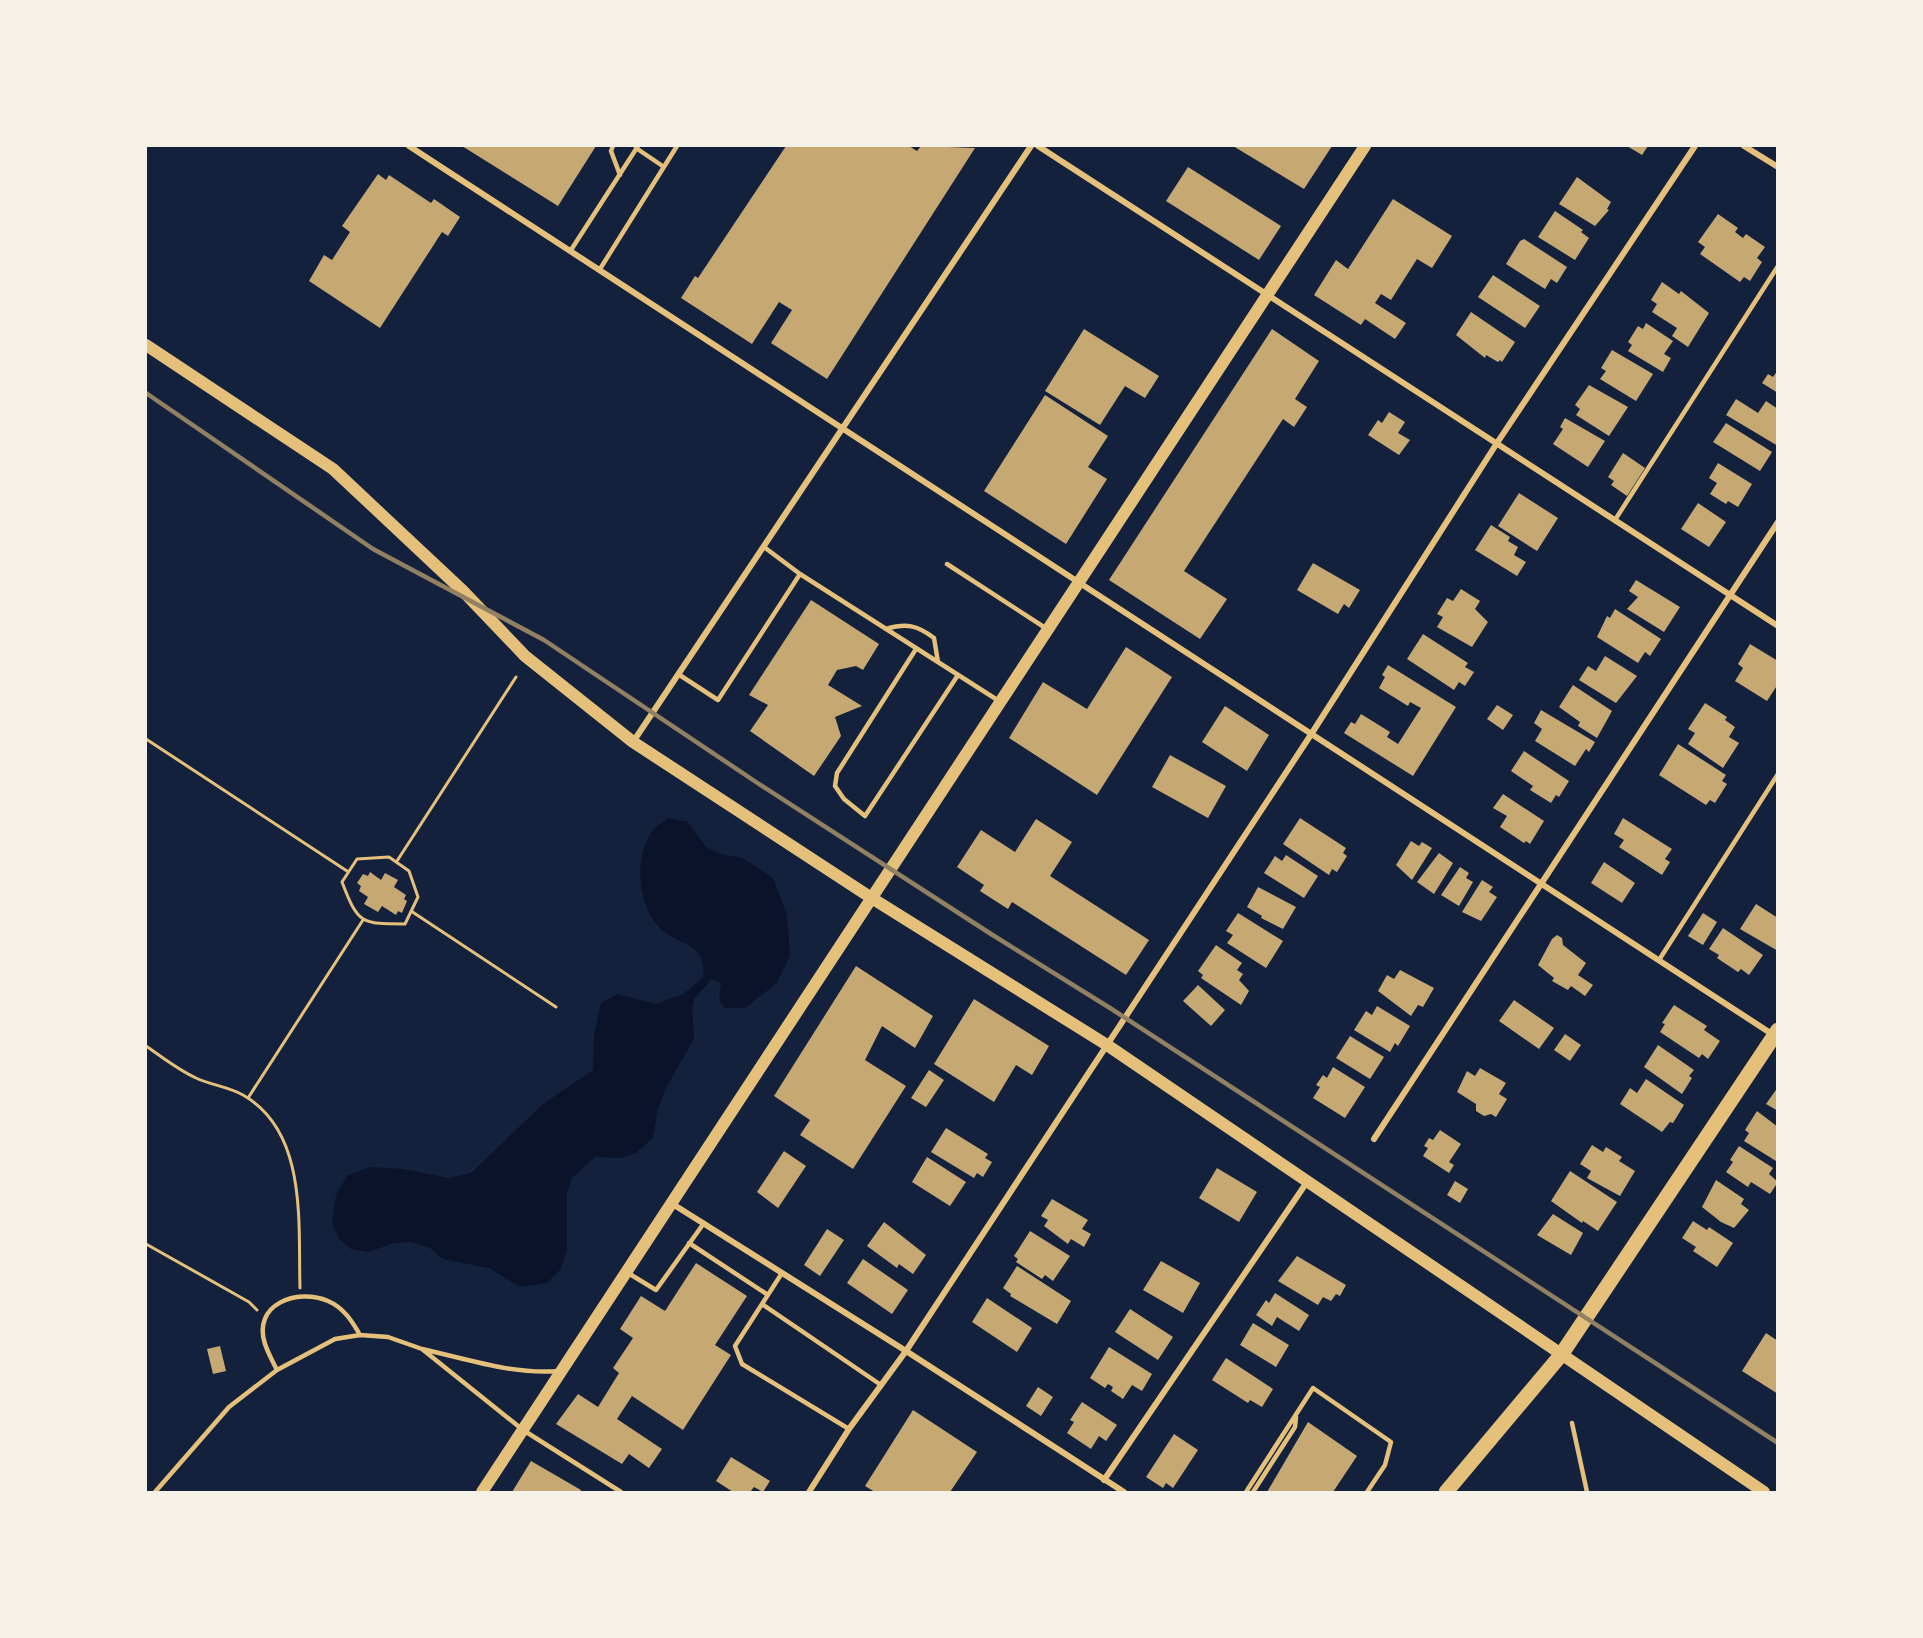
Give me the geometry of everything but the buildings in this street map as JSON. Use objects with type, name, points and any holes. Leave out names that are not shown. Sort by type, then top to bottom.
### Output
[{"type":"main road","points":[[482,1492],[870,897],[1365,146]]},
{"type":"main road","points":[[146,345],[333,469],[463,591],[525,656],[633,742],[870,897],[1107,1045],[1764,1492]]},
{"type":"main road","points":[[1446,1492],[1561,1355],[1776,1034]]},
{"type":"street","points":[[409,146],[845,427],[1659,960],[1776,1034]]},
{"type":"street","points":[[633,742],[1031,146]]},
{"type":"street","points":[[1038,146],[1778,626]]},
{"type":"street","points":[[809,1492],[849,1429],[906,1351],[1312,733],[1497,443],[1695,146]]},
{"type":"street","points":[[1744,146],[1778,167]]},
{"type":"street","points":[[1374,1139],[1778,522]]},
{"type":"street","points":[[1104,1480],[1307,1182]]},
{"type":"street","points":[[671,1203],[1124,1492]]},
{"type":"lane","points":[[613,146],[611,151],[620,175]]},
{"type":"lane","points":[[600,269],[677,146]]},
{"type":"lane","points":[[571,250],[637,147],[664,166]]},
{"type":"lane","points":[[1615,520],[1778,266]]},
{"type":"lane","points":[[764,547],[800,574],[999,701]]},
{"type":"lane","points":[[947,564],[1047,629]]},
{"type":"lane","points":[[678,674],[718,700],[800,574]]},
{"type":"lane","points":[[886,629],[903,624],[920,627],[934,638],[938,662]]},
{"type":"lane","points":[[916,649],[837,772],[835,786],[844,799],[866,816],[958,675]]},
{"type":"lane","points":[[1659,960],[1778,774]]},
{"type":"lane","points":[[626,1272],[656,1290],[704,1223]]},
{"type":"lane","points":[[689,1243],[768,1295]]},
{"type":"lane","points":[[782,1273],[735,1346],[742,1364],[849,1429]]},
{"type":"lane","points":[[277,1370],[264,1342],[265,1317],[275,1304],[300,1296],[328,1301],[348,1315],[360,1335]]},
{"type":"lane","points":[[762,1304],[881,1384]]},
{"type":"lane","points":[[154,1492],[229,1407],[277,1370],[335,1339],[360,1335],[388,1337],[422,1349],[513,1369],[537,1373],[561,1371]]},
{"type":"lane","points":[[422,1349],[523,1430],[621,1492]]},
{"type":"lane","points":[[1246,1492],[1313,1388],[1392,1443],[1385,1465],[1367,1492]]},
{"type":"lane","points":[[1254,1492],[1295,1427],[1297,1414]]},
{"type":"lane","points":[[1572,1423],[1587,1492]]},
{"type":"path","points":[[397,861],[516,677]]},
{"type":"path","points":[[146,740],[347,871]]},
{"type":"path","points":[[389,857],[409,871],[418,897],[405,924],[376,924],[363,920],[353,911],[342,882],[347,871],[357,860],[389,857]]},
{"type":"path","points":[[411,911],[556,1007]]},
{"type":"path","points":[[248,1098],[363,920]]},
{"type":"path","points":[[146,1046],[196,1078],[248,1098],[260,1106],[281,1133],[291,1156],[297,1200],[300,1296]]},
{"type":"path","points":[[146,1244],[249,1302],[265,1317]]},
{"type":"water","points":[[668,818],[688,822],[706,847],[720,854],[743,858],[773,878],[787,915],[790,956],[776,984],[745,1008],[724,1008],[719,1000],[721,983],[712,979],[694,999],[692,1008],[694,1039],[666,1088],[658,1108],[653,1138],[636,1153],[621,1158],[595,1157],[572,1178],[567,1193],[567,1249],[561,1269],[547,1283],[520,1287],[489,1268],[441,1258],[430,1248],[411,1242],[395,1243],[368,1252],[351,1249],[339,1239],[332,1223],[336,1195],[347,1176],[370,1167],[403,1169],[449,1178],[471,1173],[543,1104],[593,1070],[594,1035],[601,1003],[617,994],[656,1004],[683,994],[703,978],[701,958],[697,952],[662,930],[647,909],[643,896],[640,867],[642,854],[653,830]]},
{"type":"railway","points":[[146,393],[373,549],[544,640],[759,784],[1110,1008],[1778,1443]]}]
